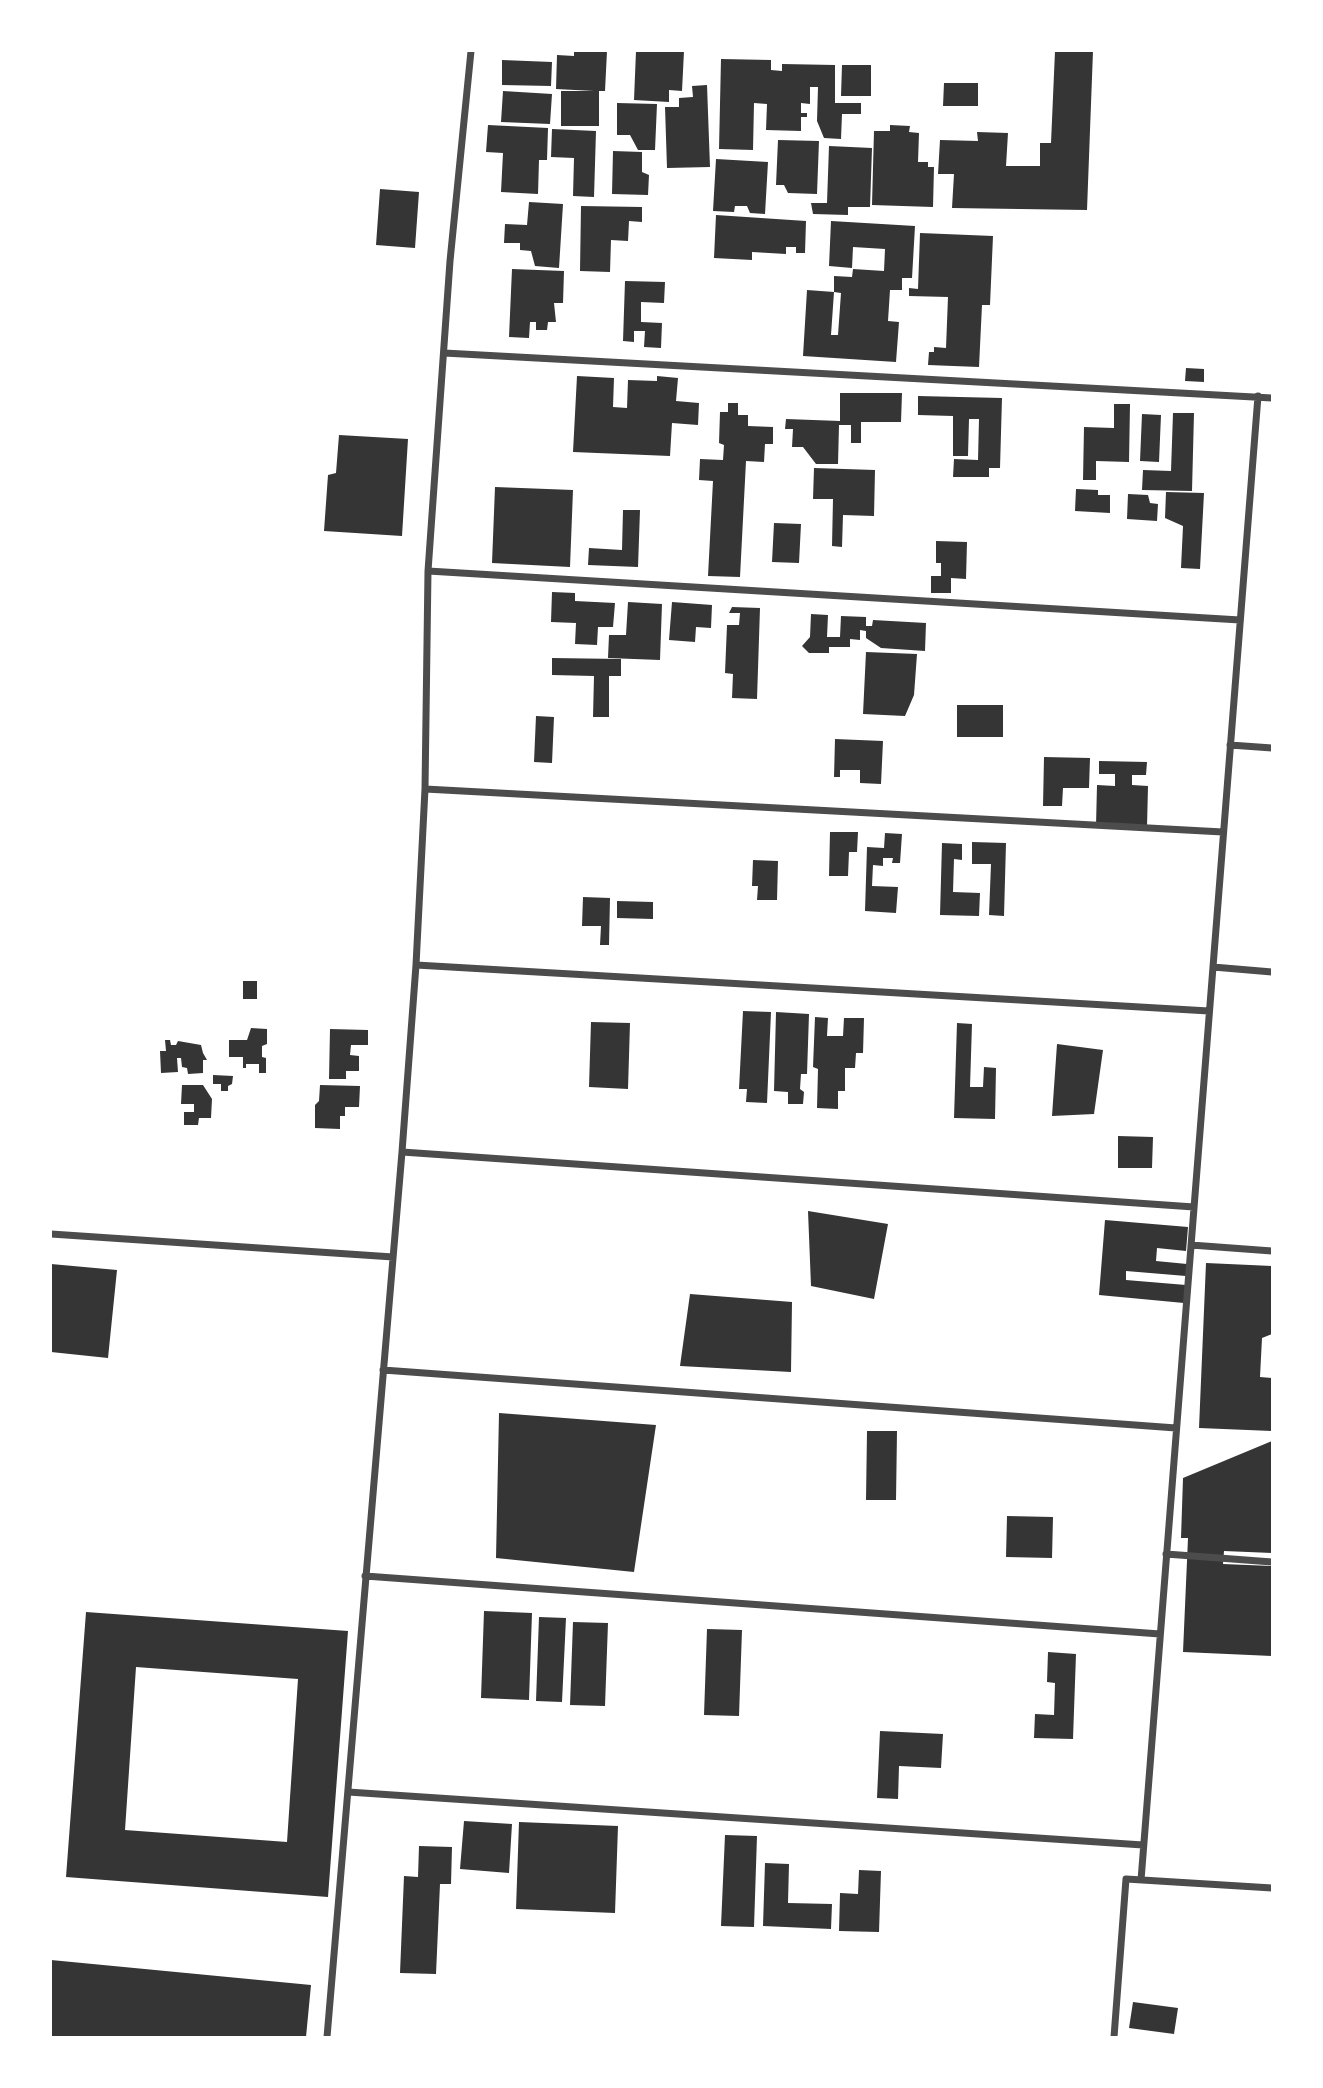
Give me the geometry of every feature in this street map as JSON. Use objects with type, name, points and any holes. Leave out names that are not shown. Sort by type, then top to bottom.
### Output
[{"type":"street","points":[[327,2037],[416,965],[425,789],[428,571],[471,51]]},
{"type":"street","points":[[444,353],[1272,398]]},
{"type":"street","points":[[1141,1880],[1258,396]]},
{"type":"street","points":[[428,571],[1240,620]]},
{"type":"street","points":[[1230,745],[1272,748]]},
{"type":"street","points":[[425,789],[1223,832]]},
{"type":"street","points":[[416,965],[1209,1011]]},
{"type":"street","points":[[1213,967],[1272,972]]},
{"type":"street","points":[[402,1152],[1194,1207]]},
{"type":"street","points":[[51,1234],[393,1257]]},
{"type":"street","points":[[1191,1244],[1272,1251]]},
{"type":"street","points":[[383,1370],[1176,1428]]},
{"type":"street","points":[[1166,1554],[1272,1562]]},
{"type":"street","points":[[365,1576],[1160,1634]]},
{"type":"street","points":[[348,1792],[1143,1844]]},
{"type":"street","points":[[1114,2037],[1126,1879],[1272,1888]]},
{"type":"building","points":[[574,51],[607,51],[605,91],[599,91],[599,126],[561,126],[561,91],[594,91],[556,89],[557,55],[574,56]]},
{"type":"building","points":[[636,51],[684,51],[682,91],[669,90],[669,102],[634,100]]},
{"type":"building","points":[[1055,51],[1093,51],[1087,210],[952,208],[954,174],[938,174],[940,140],[978,141],[977,132],[1008,133],[1006,166],[1040,166],[1040,143],[1051,143]]},
{"type":"building","points":[[721,59],[771,60],[771,70],[782,71],[782,64],[835,65],[835,103],[861,103],[861,114],[842,114],[841,139],[824,138],[817,121],[818,87],[810,87],[810,104],[801,103],[801,113],[807,113],[807,117],[801,117],[801,131],[766,130],[767,104],[754,103],[753,150],[719,149]]},
{"type":"building","points":[[502,60],[552,62],[551,86],[502,85]]},
{"type":"building","points":[[842,65],[871,65],[871,96],[841,96]]},
{"type":"building","points":[[944,83],[978,83],[978,106],[943,106]]},
{"type":"building","points":[[707,85],[710,167],[667,168],[665,107],[679,107],[679,98],[693,97],[692,86]]},
{"type":"building","points":[[503,91],[552,94],[550,124],[501,122]]},
{"type":"building","points":[[617,103],[657,104],[655,150],[638,150],[630,135],[617,135]]},
{"type":"building","points":[[488,125],[548,128],[547,160],[539,160],[538,194],[501,192],[503,153],[486,152]]},
{"type":"building","points":[[890,125],[910,126],[909,132],[919,133],[918,162],[928,162],[928,167],[934,167],[933,207],[872,205],[874,131],[890,131]]},
{"type":"building","points":[[552,129],[596,131],[594,197],[573,196],[574,158],[551,157]]},
{"type":"building","points":[[778,140],[819,141],[817,194],[788,193],[784,185],[776,185]]},
{"type":"building","points":[[829,146],[872,148],[870,207],[848,207],[848,215],[813,214],[811,203],[827,203]]},
{"type":"building","points":[[613,151],[642,152],[642,172],[649,175],[648,195],[612,194]]},
{"type":"building","points":[[716,159],[768,162],[765,214],[750,213],[747,206],[735,206],[734,212],[713,211]]},
{"type":"building","points":[[380,189],[419,192],[415,248],[376,245]]},
{"type":"building","points":[[529,202],[563,204],[559,268],[535,266],[531,251],[520,250],[520,243],[504,243],[505,224],[527,225]]},
{"type":"building","points":[[581,206],[642,207],[642,222],[629,221],[628,241],[611,240],[610,272],[580,271]]},
{"type":"building","points":[[716,215],[806,221],[805,253],[796,253],[796,247],[786,247],[786,254],[752,252],[752,260],[714,258]]},
{"type":"building","points":[[831,221],[915,226],[912,278],[902,278],[902,290],[890,290],[888,321],[899,322],[896,362],[803,356],[807,290],[834,292],[834,276],[852,277],[853,269],[884,271],[885,249],[853,247],[852,268],[829,266]],"holes":[[[834,292],[841,293],[838,335],[831,335]]]},
{"type":"building","points":[[920,233],[993,236],[990,305],[982,305],[979,367],[928,365],[929,352],[934,352],[934,347],[946,348],[948,297],[909,296],[909,288],[918,289]]},
{"type":"building","points":[[512,269],[564,271],[563,303],[554,303],[556,322],[548,322],[547,330],[536,330],[536,322],[530,322],[529,338],[509,337]]},
{"type":"building","points":[[625,281],[665,282],[664,303],[641,302],[641,322],[662,323],[661,348],[644,347],[645,331],[634,331],[634,342],[623,341]]},
{"type":"building","points":[[1186,368],[1204,369],[1204,382],[1185,381]]},
{"type":"building","points":[[577,376],[614,378],[613,407],[627,408],[628,380],[657,381],[657,376],[678,378],[676,401],[699,403],[698,425],[672,423],[670,456],[573,452]]},
{"type":"building","points":[[840,393],[902,393],[901,422],[861,422],[861,443],[851,443],[851,425],[839,425],[838,464],[816,464],[803,447],[792,447],[793,429],[785,429],[786,419],[840,421]]},
{"type":"building","points":[[918,396],[1002,398],[1000,468],[989,468],[989,477],[953,477],[954,459],[978,460],[979,419],[969,419],[968,456],[953,456],[953,416],[918,415]]},
{"type":"building","points":[[728,403],[738,403],[738,415],[748,415],[748,426],[773,427],[773,444],[765,444],[764,462],[746,461],[740,577],[708,576],[713,481],[699,480],[700,459],[723,460],[724,445],[719,443],[720,412],[728,412]]},
{"type":"building","points":[[1114,404],[1130,404],[1129,462],[1096,461],[1096,480],[1083,480],[1084,427],[1114,428]]},
{"type":"building","points":[[1173,413],[1194,413],[1192,491],[1142,490],[1143,470],[1171,471]]},
{"type":"building","points":[[1142,414],[1161,415],[1159,462],[1140,461]]},
{"type":"building","points":[[339,435],[408,439],[402,536],[324,531],[328,475],[336,473]]},
{"type":"building","points":[[814,468],[875,470],[874,516],[843,515],[842,547],[832,546],[833,499],[813,499]]},
{"type":"building","points":[[495,487],[573,490],[570,567],[492,563]]},
{"type":"building","points":[[1076,489],[1098,490],[1098,495],[1110,495],[1110,513],[1075,511]]},
{"type":"building","points":[[1166,492],[1204,493],[1200,569],[1181,568],[1183,526],[1165,518]]},
{"type":"building","points":[[1128,494],[1148,495],[1150,503],[1158,504],[1157,521],[1127,519]]},
{"type":"building","points":[[623,510],[640,510],[638,567],[588,565],[589,548],[622,550]]},
{"type":"building","points":[[774,523],[801,524],[799,563],[772,562]]},
{"type":"building","points":[[936,541],[967,542],[966,579],[951,578],[951,593],[931,593],[931,576],[941,576],[941,563],[936,563]]},
{"type":"building","points":[[552,592],[575,593],[575,601],[615,603],[613,627],[598,627],[597,645],[575,644],[576,623],[551,622]]},
{"type":"building","points":[[628,602],[662,604],[660,660],[608,658],[609,635],[626,635]]},
{"type":"building","points":[[672,602],[712,605],[711,628],[696,627],[695,642],[669,640]]},
{"type":"building","points":[[732,607],[760,608],[757,699],[732,698],[733,674],[725,673],[727,625],[739,625],[740,613],[729,613]]},
{"type":"building","points":[[811,614],[828,615],[827,637],[840,637],[841,616],[866,617],[866,626],[872,626],[873,620],[926,623],[925,651],[881,648],[866,638],[866,631],[860,630],[860,640],[850,639],[850,647],[829,647],[829,653],[809,653],[802,646],[810,637]]},
{"type":"building","points":[[866,652],[917,654],[914,695],[905,716],[863,714]]},
{"type":"building","points":[[552,658],[621,659],[621,676],[609,676],[609,717],[593,717],[594,676],[552,675]]},
{"type":"building","points":[[957,705],[1003,705],[1003,737],[957,737]]},
{"type":"building","points":[[536,716],[554,717],[552,763],[534,762]]},
{"type":"building","points":[[835,739],[883,741],[881,784],[860,783],[860,770],[840,770],[840,777],[834,777]]},
{"type":"building","points":[[1044,757],[1090,758],[1089,788],[1063,788],[1062,806],[1043,806]]},
{"type":"building","points":[[1099,761],[1147,762],[1146,775],[1132,775],[1132,785],[1148,786],[1147,827],[1096,826],[1097,785],[1115,786],[1115,774],[1099,774]]},
{"type":"building","points":[[830,832],[858,832],[857,852],[849,852],[848,876],[829,876]]},
{"type":"building","points":[[885,833],[902,834],[900,863],[892,863],[893,858],[883,858],[883,866],[873,865],[872,886],[898,887],[896,913],[865,911],[867,847],[884,848]]},
{"type":"building","points":[[972,842],[1006,843],[1004,916],[989,915],[991,864],[972,864]]},
{"type":"building","points":[[942,843],[962,844],[962,860],[954,859],[953,892],[980,893],[979,916],[940,915]]},
{"type":"building","points":[[753,860],[778,861],[777,900],[757,900],[758,886],[752,886]]},
{"type":"building","points":[[583,897],[610,898],[609,945],[600,945],[601,926],[582,926]]},
{"type":"building","points":[[617,901],[653,902],[653,919],[617,918]]},
{"type":"building","points":[[243,981],[257,981],[257,999],[243,999]]},
{"type":"building","points":[[743,1011],[771,1012],[767,1103],[746,1102],[747,1089],[739,1089]]},
{"type":"building","points":[[776,1012],[809,1014],[807,1074],[801,1074],[800,1089],[804,1092],[803,1104],[788,1104],[788,1092],[774,1091]]},
{"type":"building","points":[[815,1017],[828,1018],[827,1036],[843,1036],[844,1018],[864,1018],[863,1053],[856,1053],[855,1068],[845,1068],[845,1091],[838,1091],[838,1109],[817,1108],[818,1069],[813,1067]]},
{"type":"building","points":[[591,1022],[630,1023],[628,1089],[589,1087]]},
{"type":"building","points":[[957,1023],[972,1024],[970,1087],[983,1087],[984,1067],[996,1068],[995,1119],[954,1118]]},
{"type":"building","points":[[251,1028],[267,1029],[267,1044],[262,1046],[262,1057],[266,1058],[266,1073],[259,1073],[259,1064],[246,1064],[246,1068],[243,1068],[243,1057],[229,1057],[229,1040],[247,1040]]},
{"type":"building","points":[[330,1029],[368,1030],[368,1045],[351,1045],[350,1055],[359,1056],[359,1071],[346,1071],[346,1079],[329,1079]]},
{"type":"building","points":[[165,1040],[170,1040],[171,1045],[176,1045],[178,1041],[201,1045],[207,1060],[203,1060],[203,1073],[188,1074],[187,1068],[182,1067],[181,1058],[177,1058],[178,1072],[161,1073],[160,1051],[166,1051]]},
{"type":"building","points":[[1057,1044],[1103,1050],[1094,1114],[1052,1116]]},
{"type":"building","points":[[213,1075],[233,1076],[228,1091],[221,1091],[221,1084],[213,1084]]},
{"type":"building","points":[[182,1085],[203,1085],[212,1099],[211,1118],[199,1118],[198,1125],[184,1125],[184,1112],[194,1112],[194,1104],[181,1104]]},
{"type":"building","points":[[320,1085],[360,1086],[359,1107],[345,1107],[345,1116],[340,1116],[340,1129],[315,1128],[315,1105],[319,1101]]},
{"type":"building","points":[[1118,1136],[1153,1137],[1152,1168],[1118,1168]]},
{"type":"building","points":[[808,1211],[888,1224],[874,1299],[811,1286]]},
{"type":"building","points":[[1105,1220],[1188,1227],[1186,1251],[1157,1248],[1156,1261],[1187,1264],[1186,1276],[1126,1271],[1126,1280],[1186,1285],[1184,1303],[1099,1295]]},
{"type":"building","points":[[1206,1263],[1272,1266],[1272,1334],[1262,1338],[1260,1377],[1272,1378],[1272,1431],[1199,1428]]},
{"type":"building","points":[[51,1264],[117,1270],[108,1358],[51,1352]]},
{"type":"building","points":[[690,1294],[792,1302],[791,1372],[680,1366]]},
{"type":"building","points":[[499,1413],[656,1425],[634,1572],[496,1558]]},
{"type":"building","points":[[867,1431],[897,1431],[896,1500],[866,1500]]},
{"type":"building","points":[[1272,1441],[1272,1553],[1224,1551],[1223,1564],[1272,1566],[1272,1656],[1183,1652],[1188,1538],[1181,1538],[1183,1478]]},
{"type":"building","points":[[1007,1516],[1053,1517],[1052,1558],[1006,1557]]},
{"type":"building","points":[[484,1611],[532,1613],[529,1700],[481,1698]]},
{"type":"building","points":[[86,1612],[348,1631],[328,1897],[66,1877]],"holes":[[[136,1667],[298,1679],[287,1842],[125,1830]]]},
{"type":"building","points":[[539,1617],[566,1618],[562,1702],[536,1701]]},
{"type":"building","points":[[573,1622],[608,1623],[605,1706],[570,1705]]},
{"type":"building","points":[[707,1629],[742,1630],[739,1716],[704,1715]]},
{"type":"building","points":[[1048,1652],[1076,1654],[1073,1739],[1034,1738],[1035,1714],[1054,1715],[1055,1683],[1047,1682]]},
{"type":"building","points":[[880,1731],[943,1734],[941,1768],[899,1766],[898,1799],[877,1798]]},
{"type":"building","points":[[464,1821],[512,1824],[509,1873],[460,1869]]},
{"type":"building","points":[[519,1822],[618,1826],[615,1913],[516,1909]]},
{"type":"building","points":[[725,1835],[757,1836],[754,1927],[721,1926]]},
{"type":"building","points":[[419,1846],[452,1847],[451,1884],[440,1884],[436,1974],[400,1973],[404,1876],[418,1877]]},
{"type":"building","points":[[765,1863],[789,1864],[788,1903],[832,1904],[831,1929],[763,1926]]},
{"type":"building","points":[[859,1870],[881,1871],[879,1932],[839,1931],[840,1893],[858,1894]]},
{"type":"building","points":[[51,1960],[311,1985],[306,2037],[51,2037]]},
{"type":"building","points":[[1133,2002],[1178,2008],[1174,2034],[1129,2028]]}]
